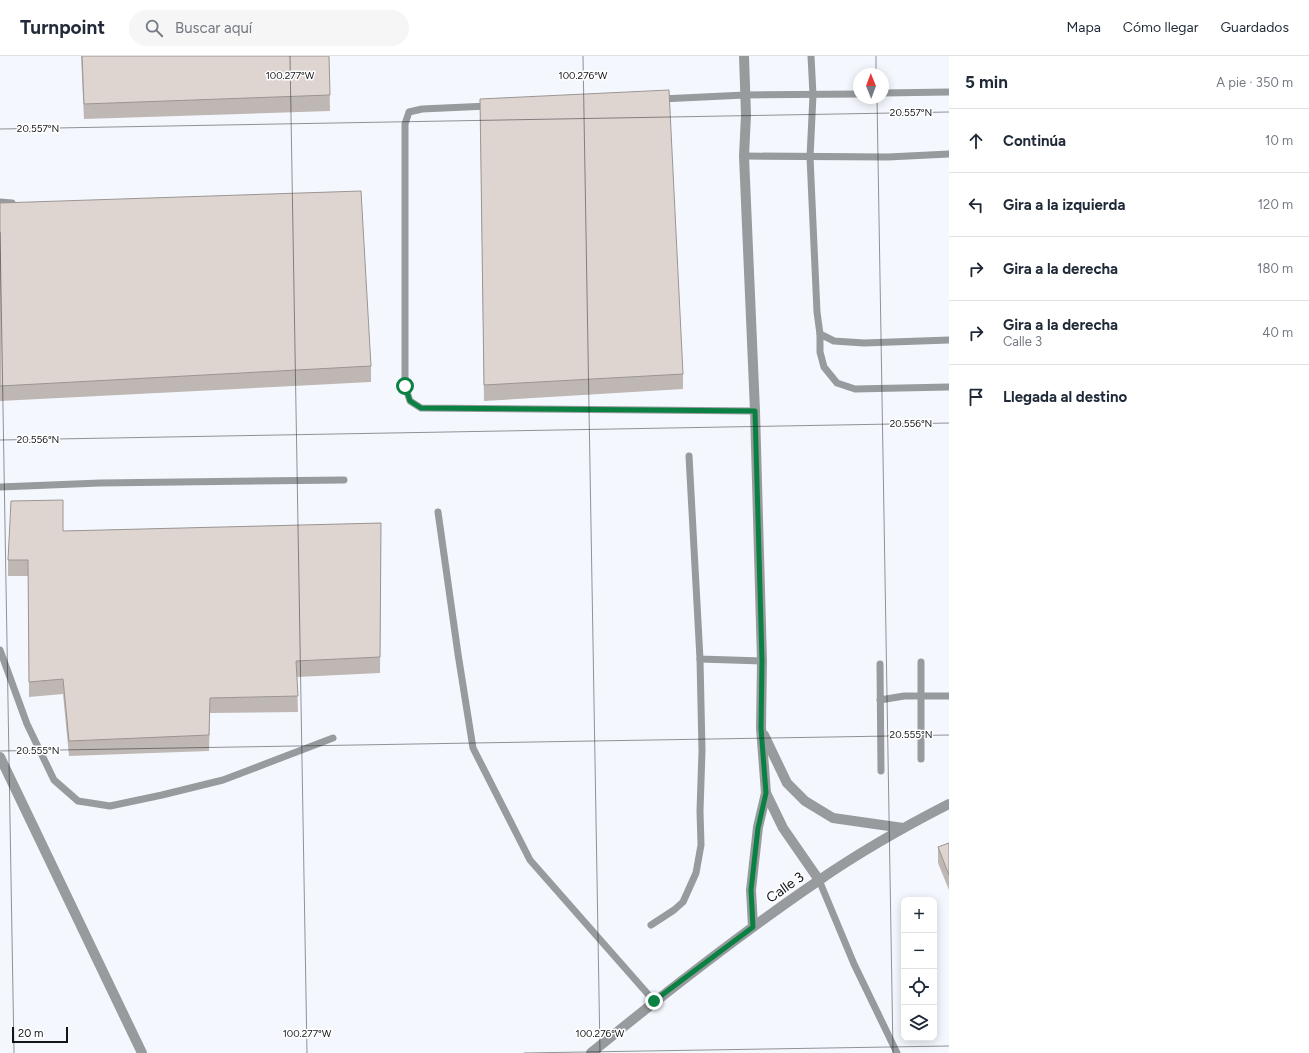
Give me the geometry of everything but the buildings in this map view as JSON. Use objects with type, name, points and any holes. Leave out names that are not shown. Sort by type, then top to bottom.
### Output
[{"type":"street","points":[[744,56],[746,115],[744,156],[755,411],[762,661],[761,728],[766,793],[758,828],[751,890],[753,927]]},
{"type":"street","points":[[761,728],[787,783],[805,800],[833,818],[903,828]]},
{"type":"street","points":[[0,757],[142,1053]]},
{"type":"street","points":[[766,793],[783,828],[819,880]]},
{"type":"street","name":"Calle 3","points":[[591,1053],[654,1001],[819,880],[903,828],[949,804]]},
{"type":"lane","points":[[811,56],[813,95],[810,157],[817,312],[820,334],[820,352],[824,367],[837,383],[855,389],[948,387]]},
{"type":"lane","points":[[889,93],[949,92]]},
{"type":"lane","points":[[650,100],[745,96],[853,94]]},
{"type":"lane","points":[[493,106],[422,109],[409,112],[405,124],[405,386],[410,401],[421,408],[755,411]]},
{"type":"lane","points":[[744,156],[888,157],[949,154]]},
{"type":"lane","points":[[0,202],[12,203]]},
{"type":"lane","points":[[820,334],[834,341],[864,343],[949,340]]},
{"type":"lane","points":[[651,924],[674,910],[683,902],[696,873],[701,845],[700,811],[702,751],[700,659],[689,456]]},
{"type":"lane","points":[[0,486],[100,483],[344,480]]},
{"type":"lane","points":[[438,512],[473,748],[530,860],[654,1001]]},
{"type":"lane","points":[[0,650],[27,724],[54,780],[78,801],[110,806],[162,795],[222,780],[333,738]]},
{"type":"lane","points":[[700,659],[762,661]]},
{"type":"lane","points":[[921,662],[921,759]]},
{"type":"lane","points":[[880,664],[881,771]]},
{"type":"lane","points":[[880,700],[904,696],[949,696]]},
{"type":"lane","points":[[819,880],[854,964],[897,1053]]},
{"type":"route","points":[[405,386],[410,401],[421,408],[755,411],[762,661],[761,728],[766,793],[758,828],[751,890],[753,927],[654,1001]]}]
